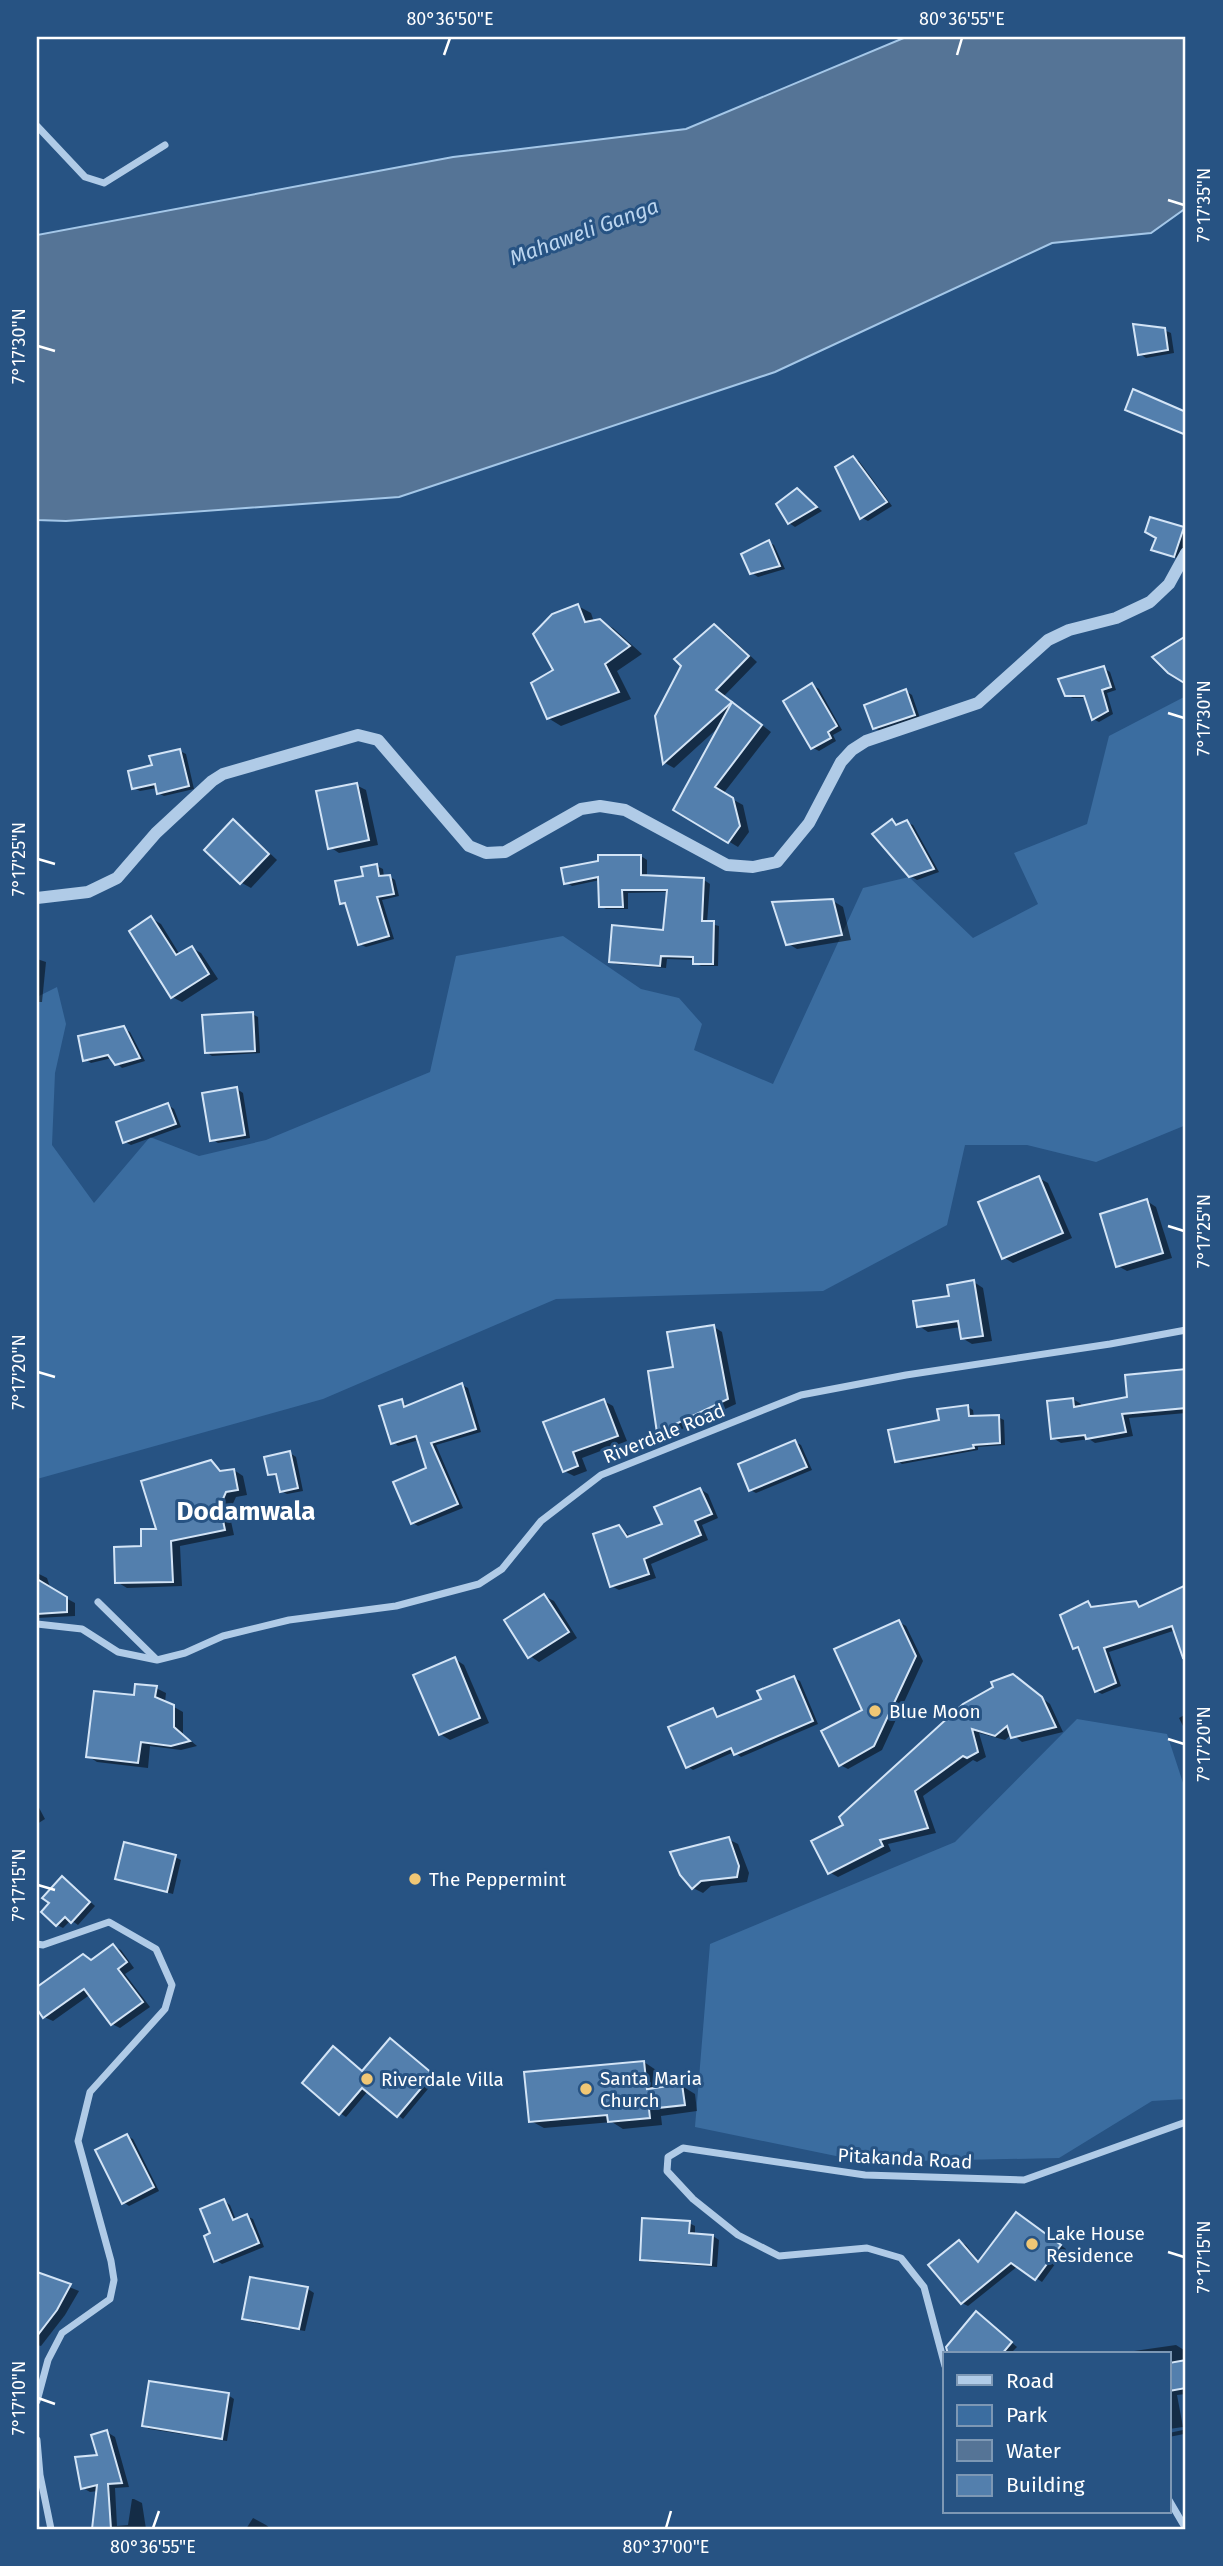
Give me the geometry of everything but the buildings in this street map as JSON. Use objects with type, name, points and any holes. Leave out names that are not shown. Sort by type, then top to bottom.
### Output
[{"type":"street","points":[[37,125],[85,177],[104,183],[165,145]]},
{"type":"street","points":[[37,898],[88,892],[117,878],[156,832],[212,780],[223,774],[358,736],[379,740],[470,846],[486,853],[505,852],[582,809],[600,806],[625,810],[727,865],[753,867],[778,862],[809,823],[841,762],[852,751],[866,741],[978,703],[1048,640],[1069,630],[1116,618],[1150,602],[1169,584],[1186,553]]},
{"type":"street","name":"Riverdale Road","points":[[37,1624],[82,1629],[118,1652],[157,1660],[185,1653],[223,1636],[289,1620],[396,1606],[479,1584],[502,1569],[541,1521],[601,1475],[801,1395],[905,1375],[1186,1330]]},
{"type":"street","points":[[98,1602],[157,1660]]},
{"type":"street","points":[[37,1944],[43,1945],[109,1922],[156,1949],[172,1985],[164,2009],[90,2092],[78,2141],[114,2280],[110,2299],[62,2333],[48,2360],[37,2401]]},
{"type":"street","name":"Pitakanda Road","points":[[943,2359],[925,2287],[901,2258],[867,2248],[779,2256],[738,2235],[693,2199],[667,2171],[668,2157],[682,2148],[865,2175],[1024,2180],[1186,2122]]},
{"type":"street","points":[[37,2440],[40,2475],[51,2529]]},
{"type":"street","points":[[1170,2502],[1185,2529]]},
{"type":"green space","points":[[1186,696],[1186,1125],[1096,1162],[1027,1145],[965,1145],[947,1225],[823,1291],[556,1299],[323,1399],[37,1479],[37,997],[57,987],[66,1024],[55,1073],[52,1145],[94,1203],[150,1137],[199,1156],[266,1140],[430,1072],[456,956],[563,936],[641,989],[679,998],[702,1024],[694,1050],[773,1084],[863,888],[909,877],[973,938],[1038,904],[1014,853],[1087,824],[1109,736]]},
{"type":"green space","points":[[1077,1719],[1167,1734],[1186,1792],[1186,2099],[1152,2101],[1059,2158],[865,2162],[695,2127],[710,1944],[955,1842]]},
{"type":"water","name":"Mahaweli Ganga","points":[[906,37],[1186,37],[1186,208],[1151,233],[1052,243],[775,372],[399,497],[66,521],[37,520],[37,235],[453,157],[686,129]]},
{"type":"place","name":"Blue Moon","points":[[875,1711]]},
{"type":"place","name":"The Peppermint","points":[[415,1879]]},
{"type":"place","name":"Riverdale Villa","points":[[367,2079]]},
{"type":"place","name":"Santa Maria Church","points":[[586,2089]]},
{"type":"place","name":"Lake House Residence","points":[[1032,2244]]},
{"type":"district","name":"Dodamwala","points":[[246,1511]]}]
